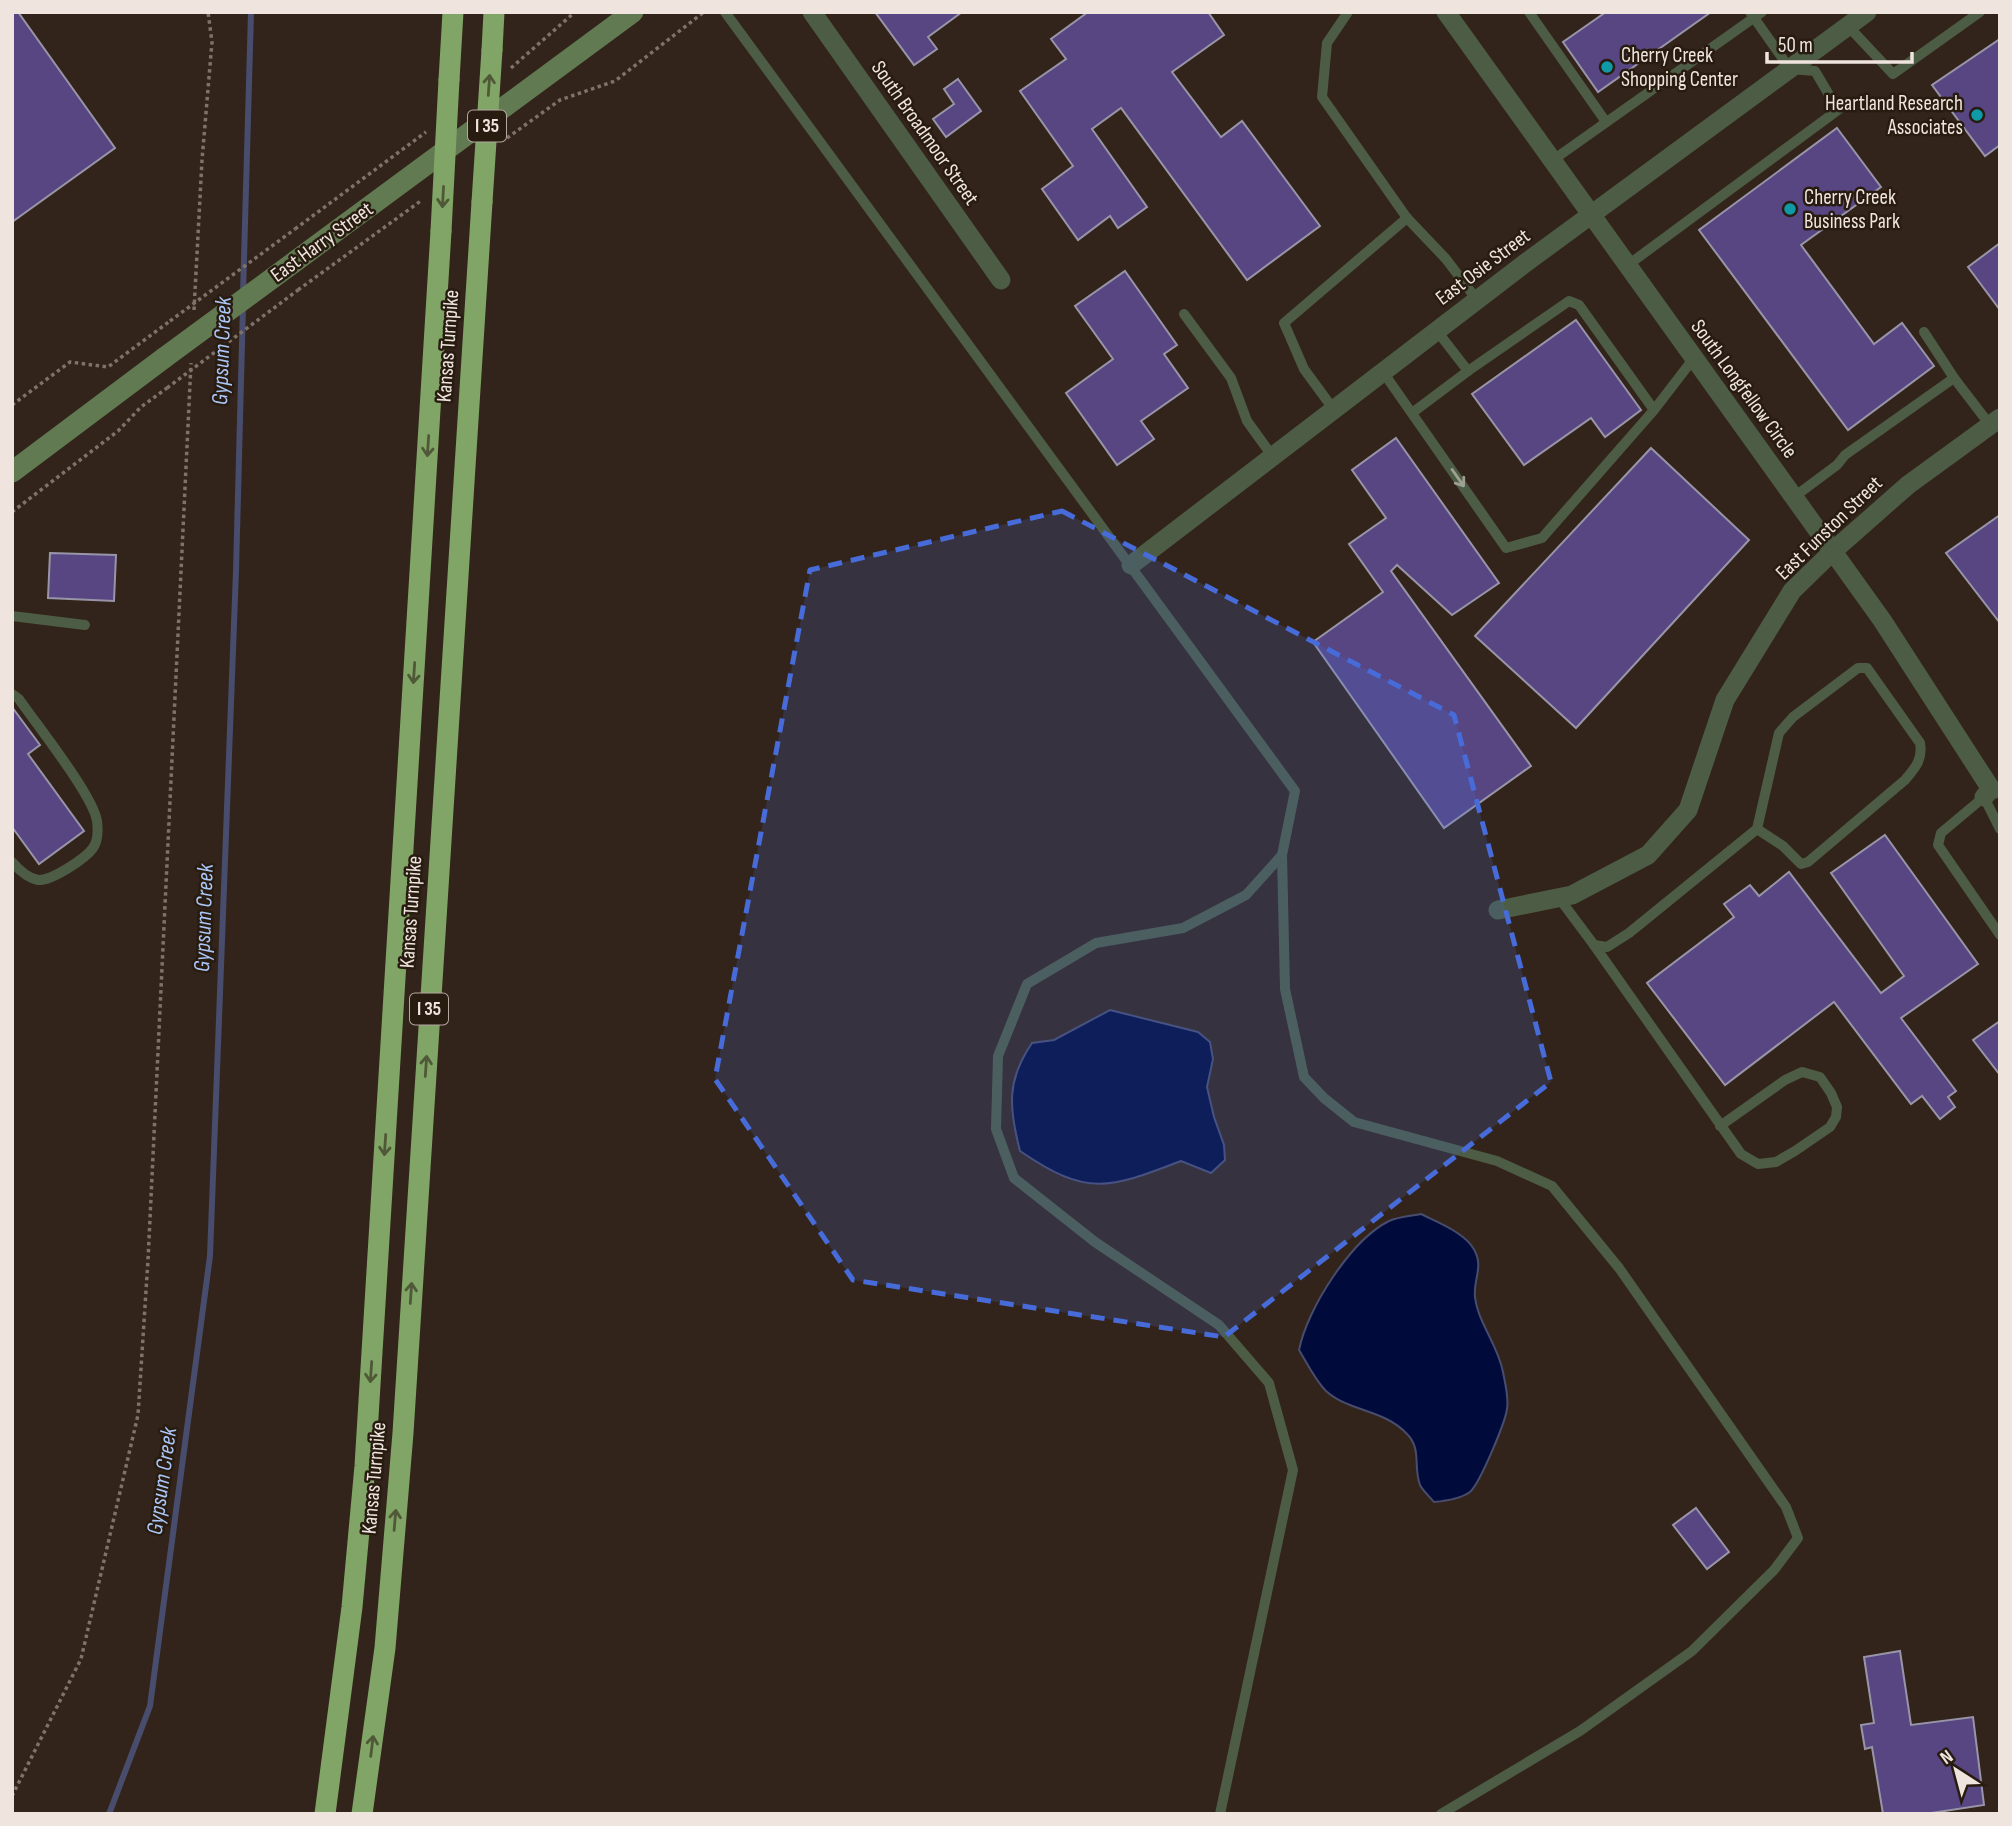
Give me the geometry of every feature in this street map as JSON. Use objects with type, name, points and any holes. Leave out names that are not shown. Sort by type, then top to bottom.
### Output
[{"type":"highway","name":"Kansas Turnpike","points":[[326,1814],[352,1607],[365,1466],[453,12]]},
{"type":"highway","name":"Kansas Turnpike","points":[[362,1814],[385,1647],[403,1433],[494,12]]},
{"type":"main road","name":"East Harry Street","points":[[12,472],[633,12]]},
{"type":"street","name":"South Broadmoor Street","points":[[812,12],[1001,280]]},
{"type":"street","name":"South Longfellow Circle","points":[[1446,12],[1882,620],[1991,789],[1992,795]]},
{"type":"street","name":"East Osie Street","points":[[1131,565],[1477,300],[1867,12]]},
{"type":"street","name":"East Funston Street","points":[[1498,910],[1572,895],[1647,855],[1688,810],[1726,701],[1792,591],[1908,485],[1995,422]]},
{"type":"lane","points":[[725,12],[1295,790],[1282,855],[1284,989],[1304,1077],[1324,1098],[1354,1122],[1497,1161],[1552,1186],[1619,1268],[1786,1507],[1798,1538],[1774,1570],[1692,1651],[1580,1731],[1441,1814]]},
{"type":"lane","points":[[1348,12],[1327,43],[1322,97],[1407,218],[1446,258],[1477,300]]},
{"type":"lane","points":[[1529,12],[1606,122]]},
{"type":"lane","points":[[1848,26],[1893,74],[1980,12]]},
{"type":"lane","points":[[1553,160],[1755,14],[1790,69],[1815,71],[1838,110],[1628,265]]},
{"type":"lane","points":[[1334,410],[1304,369],[1284,323],[1407,218]]},
{"type":"lane","points":[[1415,418],[1468,370],[1569,301],[1579,305],[1654,410]]},
{"type":"lane","points":[[1184,314],[1231,379],[1247,421],[1274,457]]},
{"type":"lane","points":[[1437,331],[1468,370]]},
{"type":"lane","points":[[1924,332],[1954,378],[1995,422]]},
{"type":"lane","points":[[1383,372],[1506,548],[1542,538],[1654,410],[1694,358]]},
{"type":"lane","points":[[1794,497],[1838,465],[1845,455],[1954,378]]},
{"type":"lane","points":[[12,616],[85,625]]},
{"type":"lane","points":[[1594,945],[1607,947],[1629,933],[1757,829],[1779,733],[1793,717],[1858,668],[1867,668],[1920,743],[1922,752],[1918,764],[1905,780],[1808,862],[1801,864],[1783,846],[1757,829]]},
{"type":"lane","points":[[12,694],[19,699],[81,788],[97,820],[97,834],[93,848],[61,873],[47,879],[38,880],[26,876],[12,862]]},
{"type":"lane","points":[[2000,829],[1992,795],[1941,833],[1938,845],[2000,935]]},
{"type":"lane","points":[[1220,1814],[1293,1469],[1269,1382],[1219,1325],[1095,1242],[1014,1178],[996,1129],[998,1056],[1027,984],[1096,943],[1183,928],[1246,895],[1282,855]]},
{"type":"lane","points":[[1559,898],[1594,945],[1720,1126],[1741,1154],[1758,1164],[1776,1162],[1830,1127],[1836,1117],[1837,1107],[1819,1077],[1802,1072],[1785,1080],[1720,1126]]},
{"type":"path","points":[[194,310],[212,42],[208,12]]},
{"type":"path","points":[[12,405],[70,362],[108,367],[295,229]]},
{"type":"path","points":[[12,512],[118,431],[141,407],[298,290]]},
{"type":"path","points":[[12,1796],[81,1659],[138,1415],[148,1260],[192,351]]},
{"type":"highlighted area","points":[[1062,511],[1454,715],[1551,1082],[1224,1337],[853,1280],[715,1079],[810,570]]},
{"type":"shaded area","points":[[1110,1010],[1198,1032],[1210,1042],[1213,1059],[1207,1087],[1224,1145],[1225,1160],[1211,1173],[1181,1161],[1134,1178],[1098,1184],[1063,1176],[1020,1151],[1012,1095],[1018,1070],[1032,1043],[1054,1040]]},
{"type":"shaded area","points":[[1421,1214],[1461,1235],[1475,1252],[1478,1259],[1475,1290],[1477,1307],[1500,1362],[1507,1400],[1507,1409],[1497,1439],[1470,1492],[1434,1502],[1420,1485],[1416,1452],[1407,1434],[1388,1420],[1345,1403],[1326,1391],[1299,1350],[1321,1296],[1360,1243],[1389,1221]]},
{"type":"building","points":[[12,12],[18,12],[115,148],[12,222]]},
{"type":"building","points":[[875,12],[962,12],[928,37],[937,49],[914,65]]},
{"type":"building","points":[[1088,12],[1208,12],[1224,35],[1172,72],[1221,137],[1242,121],[1320,226],[1247,280],[1121,108],[1092,129],[1147,207],[1118,228],[1110,216],[1078,240],[1042,189],[1073,166],[1020,91],[1066,59],[1051,39]]},
{"type":"building","name":"Cherry Creek Shopping Center","points":[[1606,12],[1711,12],[1598,92],[1563,42]]},
{"type":"building","name":"Heartland Research Associates","points":[[2000,39],[2000,145],[1985,156],[1932,85]]},
{"type":"building","points":[[958,79],[981,111],[946,137],[933,119],[954,104],[944,89]]},
{"type":"building","points":[[1837,128],[1881,187],[1801,245],[1874,344],[1902,323],[1934,366],[1848,430],[1699,230]]},
{"type":"building","points":[[2000,243],[2000,310],[1968,267]]},
{"type":"building","points":[[1125,271],[1177,345],[1164,354],[1188,388],[1141,421],[1154,439],[1117,465],[1066,393],[1113,359],[1075,306]]},
{"type":"building","points":[[1576,320],[1641,410],[1605,437],[1591,418],[1524,465],[1472,394]]},
{"type":"building","points":[[1396,438],[1499,583],[1452,615],[1397,565],[1391,571],[1531,766],[1444,828],[1313,642],[1383,592],[1349,544],[1386,518],[1352,470]]},
{"type":"building","points":[[1651,448],[1749,540],[1576,728],[1475,636]]},
{"type":"building","points":[[2000,515],[2000,623],[1946,553]]},
{"type":"building","points":[[50,553],[116,555],[114,601],[48,598]]},
{"type":"building","points":[[12,707],[40,745],[28,754],[84,831],[39,864],[12,827]]},
{"type":"building","points":[[1885,835],[1978,964],[1901,1018],[1956,1091],[1948,1097],[1955,1107],[1940,1119],[1922,1096],[1911,1104],[1834,1002],[1725,1085],[1647,983],[1734,917],[1724,904],[1750,885],[1759,896],[1789,872],[1881,993],[1904,976],[1831,873]]},
{"type":"building","points":[[2000,1021],[2000,1075],[1973,1040]]},
{"type":"building","points":[[1696,1508],[1729,1552],[1707,1569],[1673,1525]]},
{"type":"building","points":[[1900,1651],[1911,1725],[1973,1717],[1984,1805],[1925,1814],[1883,1814],[1872,1747],[1865,1749],[1861,1725],[1874,1723],[1864,1657]]},
{"type":"waterway","name":"Gypsum Creek","points":[[243,294],[251,12]]},
{"type":"waterway","name":"Gypsum Creek","points":[[109,1814],[150,1706],[210,1256],[236,571],[243,305]]},
{"type":"place","name":"Cherry Creek Shopping Center","points":[[1607,67]]},
{"type":"place","name":"Heartland Research Associates","points":[[1977,115]]},
{"type":"place","name":"Cherry Creek Business Park","points":[[1790,209]]}]
